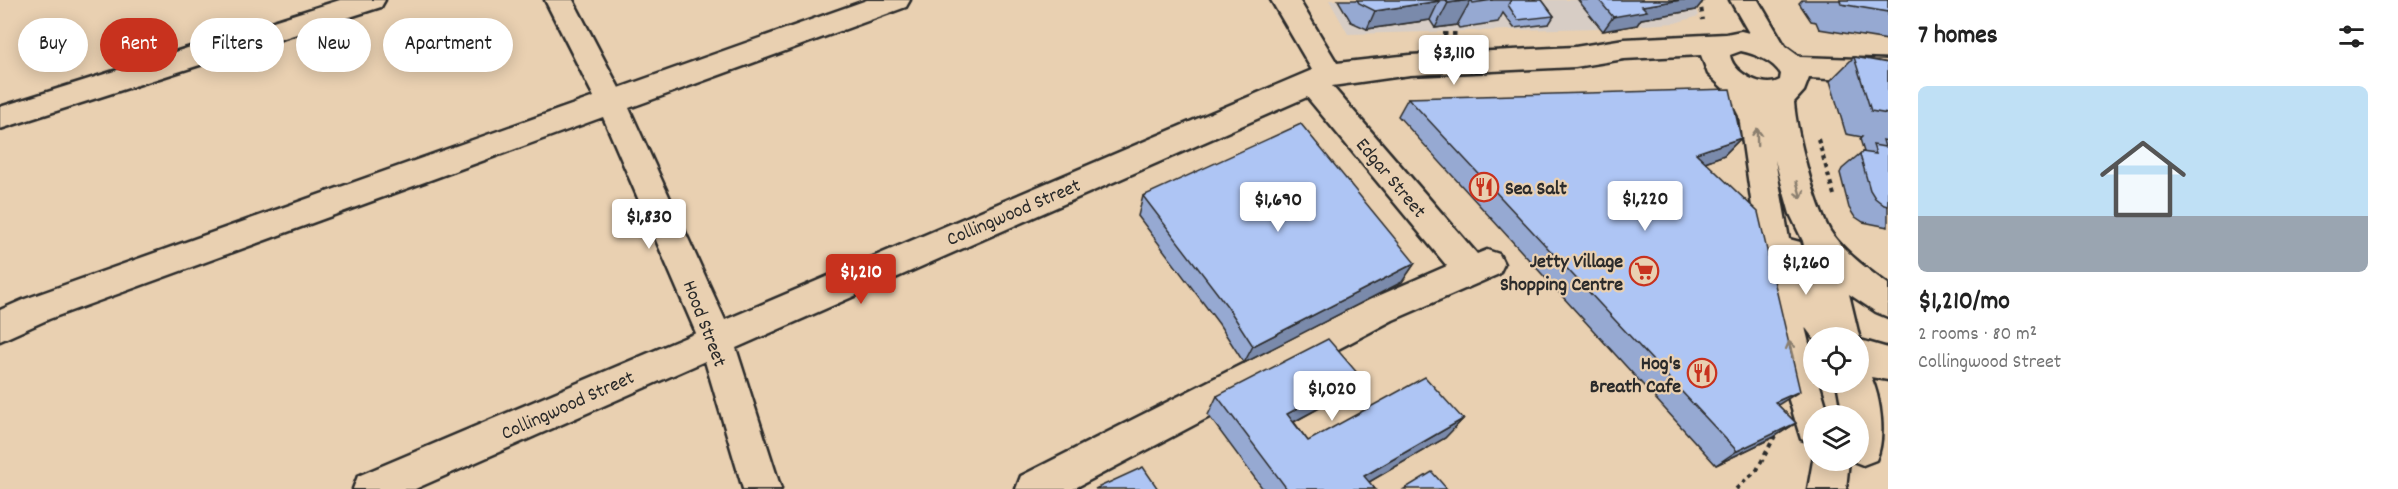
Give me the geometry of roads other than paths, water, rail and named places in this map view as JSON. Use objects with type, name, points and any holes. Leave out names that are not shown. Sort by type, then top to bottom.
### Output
[{"type":"street","points":[[0,118],[371,0]]},
{"type":"street","name":"Hood Street","points":[[559,0],[612,103],[716,339],[762,489]]},
{"type":"street","points":[[0,326],[37,309],[896,0]]},
{"type":"street","name":"Edgar Street","points":[[1035,489],[1381,310],[1479,268],[1321,79],[1285,0]]},
{"type":"street","points":[[1727,0],[1732,32],[1729,43],[1716,51],[1715,57],[1720,70],[1749,100],[1757,123],[1761,170],[1790,345],[1808,405]]},
{"type":"street","points":[[1744,0],[1782,70],[1779,102],[1780,124],[1806,214],[1819,241],[1843,327]]},
{"type":"street","name":"Collingwood Street","points":[[372,489],[1321,79],[1410,65],[1575,57],[1624,49],[1729,43],[1752,43],[1782,70],[1760,93],[1699,68],[1575,57]]},
{"type":"street","points":[[1782,70],[1887,57]]},
{"type":"street","points":[[1761,170],[1777,200],[1796,279],[1825,327]]},
{"type":"street","points":[[1819,241],[1854,279],[1888,302]]},
{"type":"street","points":[[1869,342],[1888,343]]},
{"type":"street","points":[[1869,361],[1888,364]]},
{"type":"place","name":"Sea Salt","points":[[1484,187]]},
{"type":"place","name":"Jetty Village Shopping Centre","points":[[1644,271]]},
{"type":"place","name":"Hog's Breath Cafe","points":[[1702,373]]}]
